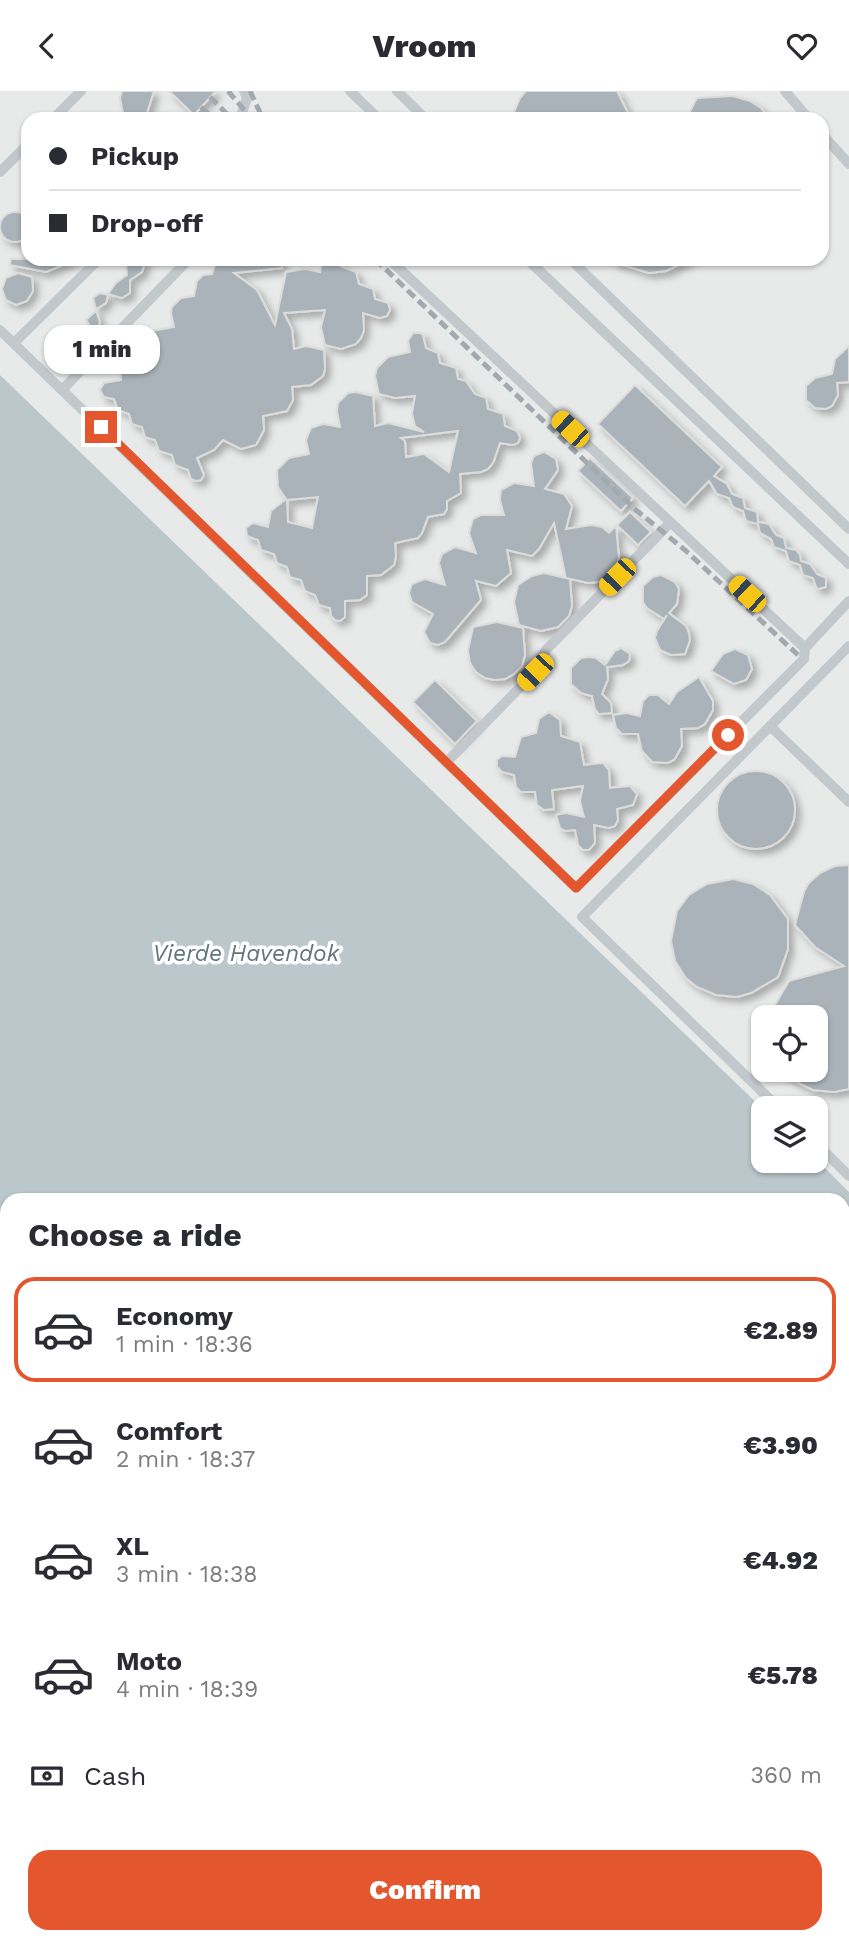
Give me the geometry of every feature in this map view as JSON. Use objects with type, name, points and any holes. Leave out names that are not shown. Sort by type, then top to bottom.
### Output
[{"type":"lane","points":[[60,112],[81,91]]},
{"type":"lane","points":[[243,112],[247,97],[244,91]]},
{"type":"lane","points":[[350,91],[372,112]]},
{"type":"lane","points":[[397,91],[419,112]]},
{"type":"lane","points":[[785,91],[803,112]]},
{"type":"lane","points":[[829,142],[849,164]]},
{"type":"lane","points":[[0,172],[21,151]]},
{"type":"lane","points":[[14,343],[92,266]]},
{"type":"lane","points":[[62,390],[183,266]]},
{"type":"lane","points":[[396,266],[805,648]]},
{"type":"lane","points":[[534,266],[849,564]]},
{"type":"lane","points":[[577,266],[849,529]]},
{"type":"lane","points":[[0,330],[576,888],[804,659],[805,648],[849,601]]},
{"type":"lane","points":[[446,763],[535,672],[546,650],[670,523]]},
{"type":"lane","points":[[767,1096],[582,917],[849,646]]},
{"type":"lane","points":[[770,726],[849,802]]},
{"type":"lane","points":[[828,1155],[849,1176]]},
{"type":"shaded area","points":[[0,91],[849,91],[849,1192],[828,1171],[828,1096],[751,1097],[0,375]]},
{"type":"water","name":"Vierde Havendok","points":[[0,375],[751,1097],[751,1173],[828,1171],[849,1193],[0,1193]]},
{"type":"building","points":[[122,91],[154,91],[147,112],[123,112],[120,98]]},
{"type":"building","points":[[169,91],[216,91],[197,112],[191,112]]},
{"type":"building","points":[[526,91],[617,91],[628,112],[514,112]]},
{"type":"building","points":[[733,96],[750,101],[764,112],[690,112],[697,98]]},
{"type":"building","points":[[21,213],[21,241],[15,242],[4,238],[0,227],[4,216]]},
{"type":"building","points":[[11,259],[21,259],[21,266],[60,266],[46,272],[10,265]]},
{"type":"building","points":[[126,266],[144,266],[142,272],[130,280],[130,293],[122,298],[108,294],[116,283],[127,275]]},
{"type":"building","points":[[215,266],[282,266],[234,273],[257,290],[275,325],[286,272],[305,269],[320,272],[321,266],[340,266],[356,272],[359,284],[373,289],[375,299],[388,303],[390,310],[387,316],[380,318],[363,313],[364,330],[361,338],[356,344],[341,349],[325,345],[321,327],[325,310],[284,313],[292,329],[294,349],[306,346],[324,350],[323,376],[311,385],[292,387],[293,400],[287,411],[263,416],[264,430],[256,445],[241,449],[223,440],[214,450],[197,458],[204,475],[201,480],[196,481],[191,479],[188,470],[175,465],[172,455],[159,451],[155,440],[145,437],[142,427],[132,424],[129,414],[118,410],[114,399],[104,397],[100,390],[104,383],[121,380],[120,365],[125,360],[137,357],[140,342],[145,336],[152,331],[174,327],[172,307],[181,298],[194,296],[197,281],[203,275],[212,274]]},
{"type":"building","points":[[626,266],[676,266],[666,271],[649,273]]},
{"type":"building","points":[[18,273],[32,277],[33,291],[27,301],[16,305],[6,300],[2,289],[6,278]]},
{"type":"building","points":[[100,293],[108,295],[106,303],[96,309],[93,298]]},
{"type":"building","points":[[96,311],[100,322],[99,326],[92,329],[86,320]]},
{"type":"building","points":[[413,333],[423,335],[426,348],[438,353],[440,363],[456,368],[458,379],[466,381],[475,394],[486,398],[488,409],[503,414],[505,426],[517,431],[520,438],[518,443],[513,445],[500,443],[488,469],[460,474],[461,493],[447,501],[444,514],[428,517],[418,538],[395,543],[394,565],[381,575],[367,576],[367,595],[360,600],[345,601],[345,617],[340,621],[335,620],[331,616],[330,608],[319,605],[315,595],[305,591],[301,580],[290,577],[287,567],[277,563],[274,554],[261,550],[258,540],[247,536],[246,528],[253,523],[268,527],[271,511],[286,499],[278,487],[277,470],[289,458],[309,454],[306,440],[311,428],[323,424],[340,427],[338,403],[348,393],[373,396],[375,426],[388,423],[424,432],[415,426],[412,413],[415,396],[395,398],[379,394],[375,376],[377,368],[388,357],[410,352],[408,341]],"holes":[[[458,431],[449,472],[424,454],[406,457],[405,441],[401,438]],[[318,497],[312,528],[288,522],[287,500]]]},
{"type":"building","points":[[849,346],[849,382],[837,383],[838,395],[832,406],[826,409],[815,408],[806,400],[806,386],[815,378],[832,374],[835,359]]},
{"type":"building","points":[[635,385],[722,467],[714,476],[727,484],[732,494],[743,498],[745,508],[757,512],[758,522],[769,524],[776,535],[784,538],[786,548],[796,550],[801,561],[810,564],[817,574],[826,578],[826,587],[818,589],[813,578],[803,575],[800,565],[789,561],[786,551],[774,547],[771,539],[760,533],[758,524],[746,521],[743,511],[733,507],[729,498],[717,494],[709,481],[685,506],[598,424]]},
{"type":"building","points":[[544,452],[556,459],[558,470],[545,489],[564,494],[572,506],[566,529],[591,525],[602,527],[609,533],[616,526],[619,558],[615,569],[598,582],[588,583],[566,578],[554,523],[532,556],[507,550],[511,573],[496,586],[476,581],[481,600],[445,642],[438,645],[430,643],[424,632],[433,614],[412,602],[409,593],[412,584],[425,579],[445,585],[439,563],[442,554],[455,547],[476,553],[469,533],[473,519],[481,515],[504,515],[500,500],[501,490],[514,483],[534,486],[531,463],[534,456]]},
{"type":"building","points":[[590,458],[633,498],[621,511],[578,471]]},
{"type":"building","points":[[630,512],[651,532],[638,545],[617,525]]},
{"type":"building","points":[[544,573],[570,579],[572,606],[569,616],[558,627],[541,631],[519,625],[514,602],[518,585],[532,576]]},
{"type":"building","points":[[661,575],[675,582],[679,589],[677,604],[669,613],[686,626],[689,633],[690,640],[685,654],[671,655],[660,650],[655,638],[667,615],[664,619],[647,608],[643,602],[643,586],[653,577]]},
{"type":"building","points":[[497,622],[523,628],[525,655],[522,666],[514,674],[495,680],[476,672],[470,663],[468,651],[473,627]]},
{"type":"building","points":[[621,648],[630,654],[629,661],[623,665],[607,667],[608,679],[602,694],[611,703],[612,713],[599,714],[592,696],[581,693],[571,684],[571,668],[581,658],[589,657],[596,658],[605,665],[615,651]]},
{"type":"building","points":[[735,649],[748,655],[752,669],[746,680],[734,684],[711,671],[723,654]]},
{"type":"building","points":[[699,677],[713,701],[713,710],[705,724],[698,728],[681,729],[682,746],[674,760],[667,763],[652,762],[642,751],[638,734],[622,734],[616,728],[613,715],[626,713],[640,716],[643,701],[649,695],[658,695],[669,704],[677,692]]},
{"type":"building","points":[[435,680],[477,721],[455,744],[413,702]]},
{"type":"building","points":[[549,712],[560,720],[561,736],[580,742],[584,765],[603,763],[609,770],[610,788],[630,786],[637,794],[633,805],[617,809],[618,820],[615,826],[609,828],[594,825],[595,843],[589,850],[583,850],[578,845],[575,830],[565,831],[560,828],[556,815],[566,813],[584,817],[580,801],[583,786],[552,790],[554,809],[544,810],[537,805],[535,792],[521,792],[516,787],[514,775],[502,772],[497,767],[497,760],[502,756],[515,757],[521,737],[536,733],[539,719]]},
{"type":"building","points":[[756,771],[771,774],[783,783],[792,795],[795,810],[792,825],[783,837],[771,846],[756,849],[741,846],[729,837],[720,825],[717,810],[720,795],[729,783],[741,774]]},
{"type":"building","points":[[849,865],[849,1089],[834,1092],[813,1090],[796,1082],[828,1082],[828,1005],[775,1005],[789,981],[844,966],[815,947],[795,925],[808,884],[820,873],[835,866]]},
{"type":"building","points":[[733,879],[753,884],[770,895],[788,919],[788,949],[778,977],[751,993],[737,997],[716,995],[697,987],[686,978],[675,961],[671,941],[677,911],[689,895],[707,884]]},
{"type":"railway","points":[[228,91],[246,112]]},
{"type":"railway","points":[[250,91],[260,112]]},
{"type":"railway","points":[[210,97],[225,112]]},
{"type":"railway","points":[[201,107],[206,112]]},
{"type":"railway","points":[[382,266],[636,510],[685,550],[798,655]]},
{"type":"route","points":[[101,427],[576,888],[728,735]]}]
